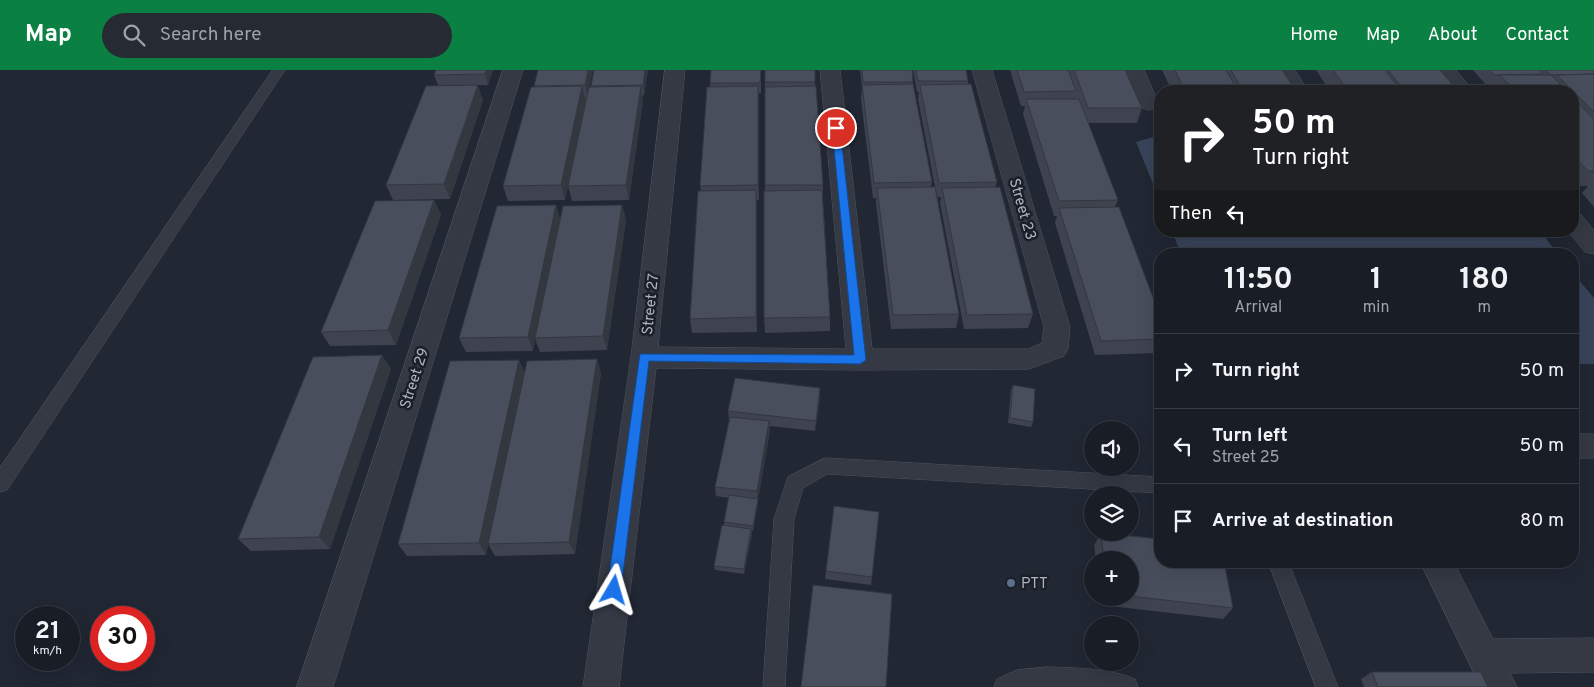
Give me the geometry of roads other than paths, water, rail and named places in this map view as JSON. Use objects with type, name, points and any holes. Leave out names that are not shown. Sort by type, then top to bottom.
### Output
[{"type":"street","name":"Street 29","points":[[315,687],[513,70]]},
{"type":"street","name":"Street 27","points":[[601,687],[644,357],[675,70]]},
{"type":"street","points":[[644,357],[860,360],[830,70]]},
{"type":"street","name":"Street 23","points":[[860,360],[1029,359],[1055,349],[1057,327],[982,70]]},
{"type":"street","points":[[1134,70],[1149,104]]},
{"type":"street","points":[[1285,70],[1294,85]]},
{"type":"street","points":[[1445,70],[1458,85]]},
{"type":"street","points":[[1579,228],[1594,246]]},
{"type":"street","points":[[1579,446],[1594,446]]},
{"type":"street","points":[[1440,568],[1499,687]]},
{"type":"street","points":[[1484,656],[1594,655]]},
{"type":"lane","points":[[0,484],[279,70]]},
{"type":"lane","points":[[774,687],[784,519],[795,483],[825,466],[1154,485]]},
{"type":"lane","points":[[1281,568],[1327,687]]},
{"type":"lane","points":[[1005,687],[1012,682],[1063,677],[1128,687]]},
{"type":"water","points":[[1154,137],[1154,186],[1136,142]]},
{"type":"water","points":[[1174,237],[1545,237],[1553,248],[1179,248]]},
{"type":"water","points":[[1579,280],[1594,298],[1594,364],[1579,364]]},
{"type":"place","name":"PTT","points":[[1011,583]]}]
